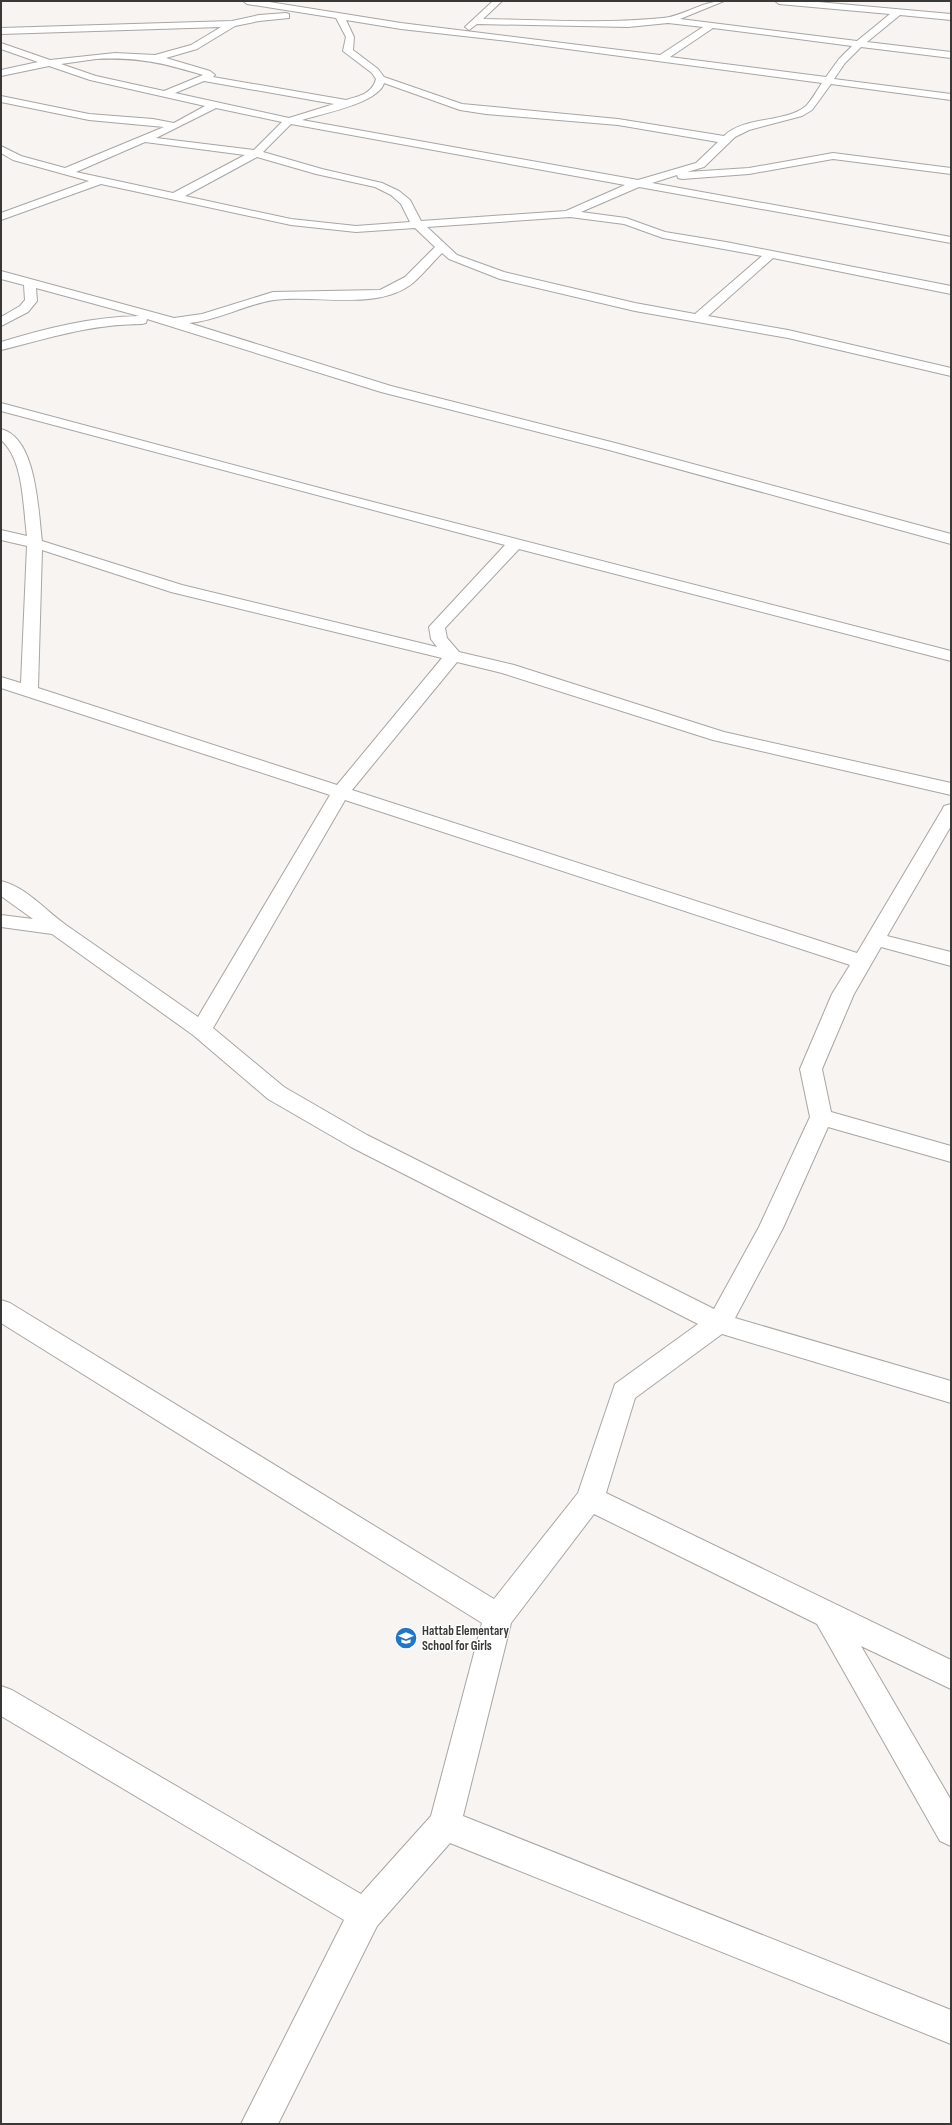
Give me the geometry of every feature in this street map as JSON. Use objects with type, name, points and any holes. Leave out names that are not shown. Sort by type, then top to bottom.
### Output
[{"type":"street","points":[[247,1],[340,17],[951,97]]},
{"type":"street","points":[[462,33],[498,1]]},
{"type":"street","points":[[668,20],[720,1]]},
{"type":"street","points":[[779,1],[951,17]]},
{"type":"street","points":[[570,214],[634,185],[700,165],[727,140],[745,128],[798,114],[809,108],[830,81],[838,67],[859,44],[898,12]]},
{"type":"street","points":[[1,31],[179,24],[232,24],[259,18],[315,13]]},
{"type":"street","points":[[340,17],[350,37],[348,51],[354,57],[375,71],[381,79],[443,102],[479,110],[618,122],[727,140]]},
{"type":"street","points":[[475,22],[628,24],[668,20],[951,55]]},
{"type":"street","points":[[154,58],[194,47],[232,24]]},
{"type":"street","points":[[661,59],[710,26]]},
{"type":"street","points":[[1,46],[83,75],[164,98],[176,96],[289,121],[456,150],[634,185],[951,240]]},
{"type":"street","points":[[1,73],[48,63],[107,56],[154,58],[210,75],[164,98]]},
{"type":"street","points":[[204,78],[348,103]]},
{"type":"street","points":[[174,198],[256,153],[289,121],[366,97],[378,89],[381,79]]},
{"type":"street","points":[[1,99],[59,111],[123,120],[153,122],[174,126]]},
{"type":"street","points":[[66,172],[174,126],[214,105]]},
{"type":"street","points":[[123,120],[143,112]]},
{"type":"street","points":[[143,139],[256,153],[320,172],[378,185],[395,193],[406,202],[416,223],[441,248],[453,257],[500,275],[635,307],[788,334],[951,372]]},
{"type":"street","points":[[1,149],[17,158],[99,181],[291,222],[356,229],[416,223],[570,214],[626,221],[663,235],[771,254],[951,290]]},
{"type":"street","points":[[655,178],[749,171],[833,156],[951,171]]},
{"type":"street","points":[[1,218],[99,181]]},
{"type":"street","points":[[1,209],[15,212]]},
{"type":"street","points":[[1,346],[71,327],[133,320],[170,321],[203,318],[273,296],[361,295],[383,292],[409,280],[441,248]]},
{"type":"street","points":[[698,318],[771,254]]},
{"type":"street","points":[[1,275],[170,321],[386,389],[614,447],[951,538]]},
{"type":"street","points":[[1,322],[24,309],[31,301],[30,283]]},
{"type":"street","points":[[1,407],[951,656]]},
{"type":"street","points":[[1,433],[13,443],[24,464],[35,542],[29,691]]},
{"type":"street","points":[[1,535],[35,542],[132,576],[177,589],[453,656],[555,683],[719,736],[951,789]]},
{"type":"street","points":[[453,656],[439,639],[437,627],[516,543]]},
{"type":"street","points":[[201,1030],[341,792],[453,656]]},
{"type":"street","points":[[1,682],[862,962]]},
{"type":"street","points":[[260,2123],[366,1914],[445,1825],[498,1617],[590,1499],[624,1392],[719,1323],[771,1228],[821,1117],[811,1069],[843,994],[951,810]]},
{"type":"street","points":[[1,887],[31,906],[57,928],[201,1030],[276,1093],[359,1141],[719,1323],[951,1392]]},
{"type":"street","points":[[1,921],[57,928]]},
{"type":"street","points":[[876,939],[951,960]]},
{"type":"street","points":[[821,1117],[951,1154]]},
{"type":"street","points":[[1,1310],[498,1617]]},
{"type":"street","points":[[590,1499],[951,1674]]},
{"type":"street","points":[[827,1614],[951,1830]]},
{"type":"street","points":[[1,1700],[366,1914]]},
{"type":"street","points":[[445,1825],[951,2027]]},
{"type":"place","name":"Hattab Elementary School for Girls","points":[[406,1638]]}]
